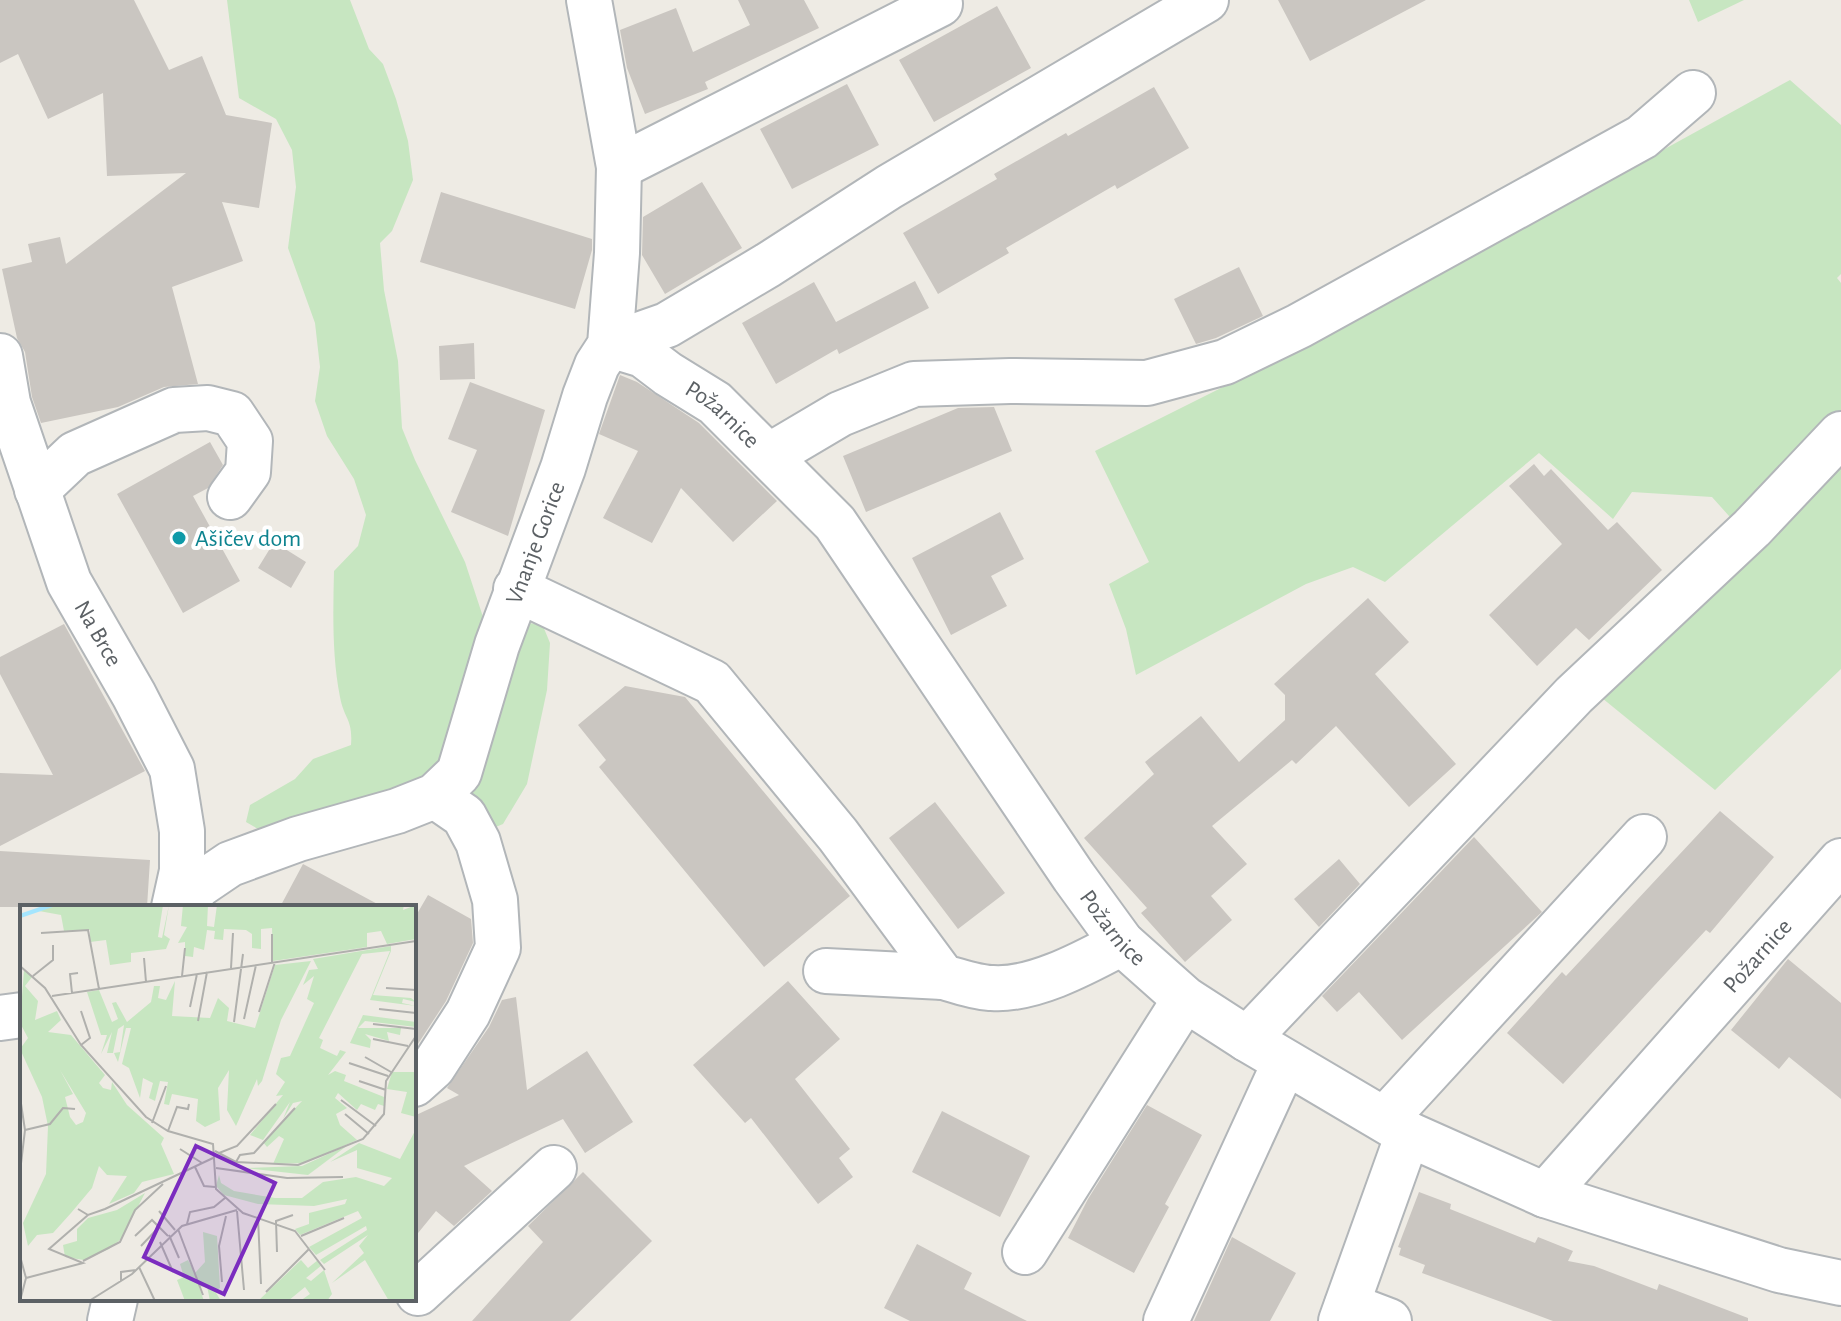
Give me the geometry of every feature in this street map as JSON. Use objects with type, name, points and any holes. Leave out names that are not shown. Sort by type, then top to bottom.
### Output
[{"type":"street","points":[[610,345],[667,325],[903,179],[1206,0]]},
{"type":"street","name":"Vnanje Gorice","points":[[178,905],[199,885],[230,864],[435,796],[459,773],[516,589],[563,468],[585,396],[597,365],[610,345],[619,167],[597,3]]},
{"type":"street","points":[[619,167],[940,4]]},
{"type":"street","points":[[769,456],[840,414],[914,384],[1010,381],[1147,383],[1225,362],[1299,326],[1642,137],[1693,93]]},
{"type":"street","name":"Požarnice","points":[[610,345],[643,355],[715,403],[835,523],[1122,943],[1185,999],[1285,1062],[1396,1126],[1545,1195],[1779,1270],[1841,1283]]},
{"type":"street","name":"Na Brce","points":[[0,356],[8,403],[69,582],[134,695],[172,769],[182,831],[182,871],[176,905]]},
{"type":"street","points":[[37,490],[75,454],[174,410],[208,408],[232,414],[250,441],[248,472],[230,497]]},
{"type":"street","points":[[1247,1039],[1574,695],[1752,528],[1841,434]]},
{"type":"street","points":[[516,589],[712,682],[838,835],[943,977]]},
{"type":"street","points":[[416,1082],[433,1067],[468,1013],[498,948],[495,900],[478,842],[464,816],[435,796]]},
{"type":"street","points":[[1389,1321],[1344,1313],[1396,1126],[1644,837]]},
{"type":"street","name":"Požarnice","points":[[1545,1195],[1841,861]]},
{"type":"street","points":[[826,971],[943,977],[993,989],[1035,982],[1088,961],[1122,943]]},
{"type":"street","points":[[1025,1252],[1185,999]]},
{"type":"street","points":[[0,1018],[20,1015]]},
{"type":"street","points":[[1166,1321],[1285,1062]]},
{"type":"street","points":[[425,1301],[554,1168]]},
{"type":"street","points":[[110,1321],[115,1301]]},
{"type":"green space","points":[[227,0],[350,0],[369,49],[383,64],[408,141],[413,180],[392,231],[380,243],[384,290],[398,361],[402,428],[465,562],[484,620],[443,763],[421,781],[258,829],[246,822],[250,805],[295,779],[313,759],[351,745],[351,730],[337,682],[334,571],[358,546],[366,515],[354,479],[327,436],[315,401],[320,367],[315,323],[288,248],[296,187],[292,150],[276,119],[239,98]]},
{"type":"green space","points":[[1689,0],[1744,0],[1698,22]]},
{"type":"green space","points":[[1790,80],[1841,125],[1841,274],[1837,278],[1841,283],[1841,423],[1738,526],[1712,497],[1632,492],[1613,519],[1539,453],[1385,582],[1353,567],[1306,584],[1136,675],[1126,629],[1109,584],[1149,562],[1095,451],[1331,333]]},
{"type":"green space","points":[[1841,447],[1841,669],[1715,790],[1602,698]]},
{"type":"green space","points":[[530,623],[543,626],[550,643],[547,690],[527,784],[503,824],[491,829],[471,797],[479,761],[520,635]]},
{"type":"building","points":[[0,0],[134,0],[169,70],[202,56],[226,115],[272,123],[259,208],[222,202],[243,261],[172,287],[198,384],[164,387],[118,407],[41,423],[2,269],[32,262],[28,244],[60,237],[66,264],[186,173],[107,176],[103,93],[48,119],[18,54],[0,63]]},
{"type":"building","points":[[738,0],[804,0],[819,28],[705,82],[708,89],[645,114],[627,68],[620,30],[676,8],[693,52],[750,25]]},
{"type":"building","points":[[1278,0],[1426,0],[1310,61]]},
{"type":"building","points":[[997,6],[1031,68],[934,122],[899,60]]},
{"type":"building","points":[[847,84],[879,145],[792,189],[760,129]]},
{"type":"building","points":[[1154,87],[1189,148],[1117,189],[1115,185],[1006,248],[1009,253],[938,294],[903,233],[997,179],[994,174]]},
{"type":"building","points":[[702,182],[742,248],[665,294],[642,255],[643,217]]},
{"type":"building","points":[[441,192],[592,239],[592,250],[575,309],[420,262]]},
{"type":"building","points":[[1239,267],[1263,316],[1196,344],[1174,299]]},
{"type":"building","points":[[915,281],[929,308],[839,354],[837,349],[776,384],[742,323],[814,282],[836,322]]},
{"type":"building","points":[[474,343],[475,379],[440,380],[439,346]]},
{"type":"building","points":[[620,375],[637,382],[699,423],[777,501],[733,542],[681,488],[652,543],[603,518],[638,451],[599,434]]},
{"type":"building","points":[[470,382],[545,410],[508,536],[451,512],[477,450],[448,439]]},
{"type":"building","points":[[994,407],[1012,451],[866,512],[843,456],[958,408]]},
{"type":"building","name":"Ašičev dom","points":[[210,442],[223,465],[208,488],[193,496],[240,581],[183,613],[117,494]]},
{"type":"building","points":[[1534,464],[1544,476],[1551,469],[1608,530],[1617,522],[1662,570],[1589,640],[1576,628],[1537,666],[1489,615],[1562,544],[1509,486]]},
{"type":"building","points":[[1000,512],[1024,559],[991,576],[1007,606],[951,635],[912,558]]},
{"type":"building","points":[[274,542],[306,562],[291,588],[258,568]]},
{"type":"building","points":[[1368,598],[1409,642],[1375,674],[1456,764],[1409,807],[1336,726],[1296,764],[1292,760],[1212,826],[1247,864],[1211,896],[1232,920],[1185,962],[1141,913],[1147,908],[1084,838],[1154,774],[1145,762],[1201,716],[1239,762],[1285,720],[1285,695],[1274,684]]},
{"type":"building","points":[[64,624],[145,771],[0,846],[0,773],[53,775],[0,674],[0,657]]},
{"type":"building","points":[[625,686],[685,697],[850,896],[764,967],[599,767],[606,760],[578,725]]},
{"type":"building","points":[[935,802],[1005,893],[958,929],[889,838]]},
{"type":"building","points":[[1720,811],[1774,857],[1710,933],[1706,930],[1563,1084],[1507,1033],[1562,972],[1566,976]]},
{"type":"building","points":[[1474,837],[1542,912],[1402,1040],[1359,992],[1337,1012],[1322,996]]},
{"type":"building","points":[[0,851],[150,860],[147,905],[0,907]]},
{"type":"building","points":[[1339,859],[1360,884],[1319,927],[1294,899]]},
{"type":"building","points":[[303,864],[379,905],[281,905]]},
{"type":"building","points":[[428,895],[471,919],[473,943],[446,1001],[416,1047],[416,916]]},
{"type":"building","points":[[1788,959],[1841,1003],[1841,1099],[1789,1057],[1779,1069],[1731,1030]]},
{"type":"building","points":[[788,981],[840,1039],[795,1079],[850,1149],[839,1158],[853,1177],[818,1204],[751,1118],[745,1123],[693,1065]]},
{"type":"building","points":[[516,997],[527,1090],[587,1051],[633,1122],[585,1153],[563,1119],[464,1166],[492,1191],[454,1226],[436,1211],[416,1236],[416,1115],[459,1095],[447,1088],[489,1027],[502,1000]]},
{"type":"building","points":[[1147,1105],[1202,1135],[1165,1204],[1169,1207],[1134,1273],[1068,1238],[1088,1199]]},
{"type":"building","points":[[942,1111],[1030,1156],[1000,1217],[912,1172]]},
{"type":"building","points":[[583,1172],[652,1241],[570,1321],[472,1321],[543,1242],[528,1226]]},
{"type":"building","points":[[1419,1192],[1451,1204],[1450,1209],[1535,1243],[1538,1237],[1573,1251],[1568,1261],[1594,1266],[1657,1290],[1659,1284],[1748,1318],[1748,1321],[1553,1321],[1422,1273],[1425,1265],[1399,1255],[1401,1248],[1398,1247]]},
{"type":"building","points":[[1232,1237],[1296,1273],[1270,1321],[1194,1321]]},
{"type":"building","points":[[917,1244],[972,1273],[964,1289],[1027,1321],[910,1321],[884,1308]]},
{"type":"place","name":"Ašičev dom","points":[[179,538]]}]
